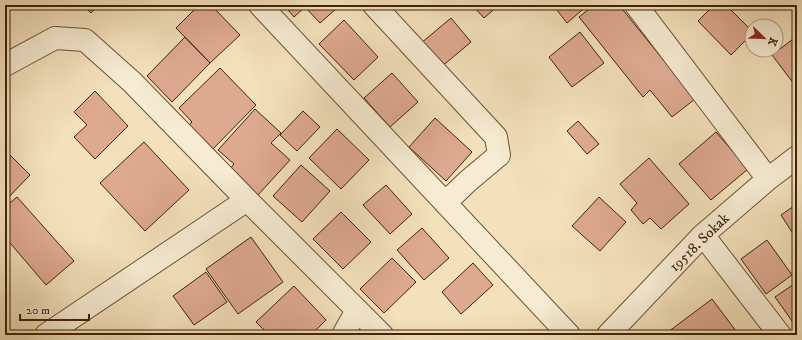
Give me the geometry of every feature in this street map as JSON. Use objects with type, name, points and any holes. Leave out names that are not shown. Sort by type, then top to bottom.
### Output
[{"type":"street","points":[[260,5],[569,335]]},
{"type":"street","points":[[374,5],[496,138],[499,155],[445,203]]},
{"type":"street","points":[[636,5],[768,179]]},
{"type":"street","points":[[5,65],[54,38],[85,40],[132,82],[382,335]]},
{"type":"street","name":"19518. Sokak","points":[[608,335],[703,235],[797,156]]},
{"type":"street","points":[[46,335],[247,200]]},
{"type":"street","points":[[703,235],[780,335]]},
{"type":"street","points":[[343,335],[357,310]]},
{"type":"building","points":[[82,5],[98,5],[91,13]]},
{"type":"building","points":[[199,5],[211,5],[240,35],[210,63],[176,28]]},
{"type":"building","points":[[284,5],[334,5],[337,8],[320,23],[305,7],[294,17]]},
{"type":"building","points":[[472,5],[499,5],[484,18]]},
{"type":"building","points":[[553,5],[588,5],[567,23]]},
{"type":"building","points":[[594,5],[619,5],[695,99],[672,117],[650,90],[643,97],[579,17]]},
{"type":"building","points":[[714,5],[726,5],[744,23],[744,42],[731,55],[698,21]]},
{"type":"building","points":[[451,18],[471,42],[440,68],[420,44]]},
{"type":"building","points":[[344,20],[378,57],[354,80],[319,44]]},
{"type":"building","points":[[580,32],[604,63],[572,87],[549,57]]},
{"type":"building","points":[[797,36],[797,88],[774,58],[784,58],[784,46]]},
{"type":"building","points":[[185,37],[210,63],[172,102],[147,76]]},
{"type":"building","points":[[220,68],[256,105],[210,152],[186,128],[192,122],[179,108]]},
{"type":"building","points":[[392,73],[418,102],[390,127],[364,98]]},
{"type":"building","points":[[95,91],[128,126],[95,159],[74,137],[87,125],[74,112]]},
{"type":"building","points":[[255,109],[281,133],[271,143],[290,160],[257,196],[229,170],[234,164],[218,150]]},
{"type":"building","points":[[303,111],[320,127],[297,151],[280,135]]},
{"type":"building","points":[[435,118],[472,152],[446,181],[409,147]]},
{"type":"building","points":[[578,121],[599,144],[587,154],[567,131]]},
{"type":"building","points":[[337,129],[369,160],[341,189],[309,158]]},
{"type":"building","points":[[716,132],[748,169],[711,200],[679,164]]},
{"type":"building","points":[[144,142],[189,190],[145,231],[100,183]]},
{"type":"building","points":[[5,150],[30,175],[5,201]]},
{"type":"building","points":[[649,158],[689,204],[661,229],[650,218],[643,224],[631,210],[637,203],[620,184]]},
{"type":"building","points":[[301,165],[330,191],[302,222],[273,196]]},
{"type":"building","points":[[386,185],[412,214],[390,234],[363,205]]},
{"type":"building","points":[[17,197],[74,261],[46,285],[5,237],[5,207]]},
{"type":"building","points":[[599,197],[626,222],[600,251],[572,226]]},
{"type":"building","points":[[797,204],[797,240],[781,215]]},
{"type":"building","points":[[341,212],[371,242],[343,269],[313,239]]},
{"type":"building","points":[[422,228],[449,258],[424,280],[397,250]]},
{"type":"building","points":[[251,237],[283,282],[238,314],[206,269]]},
{"type":"building","points":[[767,240],[792,275],[766,294],[741,259]]},
{"type":"building","points":[[392,258],[416,282],[384,313],[360,289]]},
{"type":"building","points":[[473,263],[493,285],[461,314],[442,292]]},
{"type":"building","points":[[206,272],[227,302],[194,325],[173,296]]},
{"type":"building","points":[[797,282],[797,328],[775,297]]},
{"type":"building","points":[[294,286],[326,320],[311,335],[269,335],[256,322]]},
{"type":"building","points":[[712,299],[739,335],[664,335]]}]
